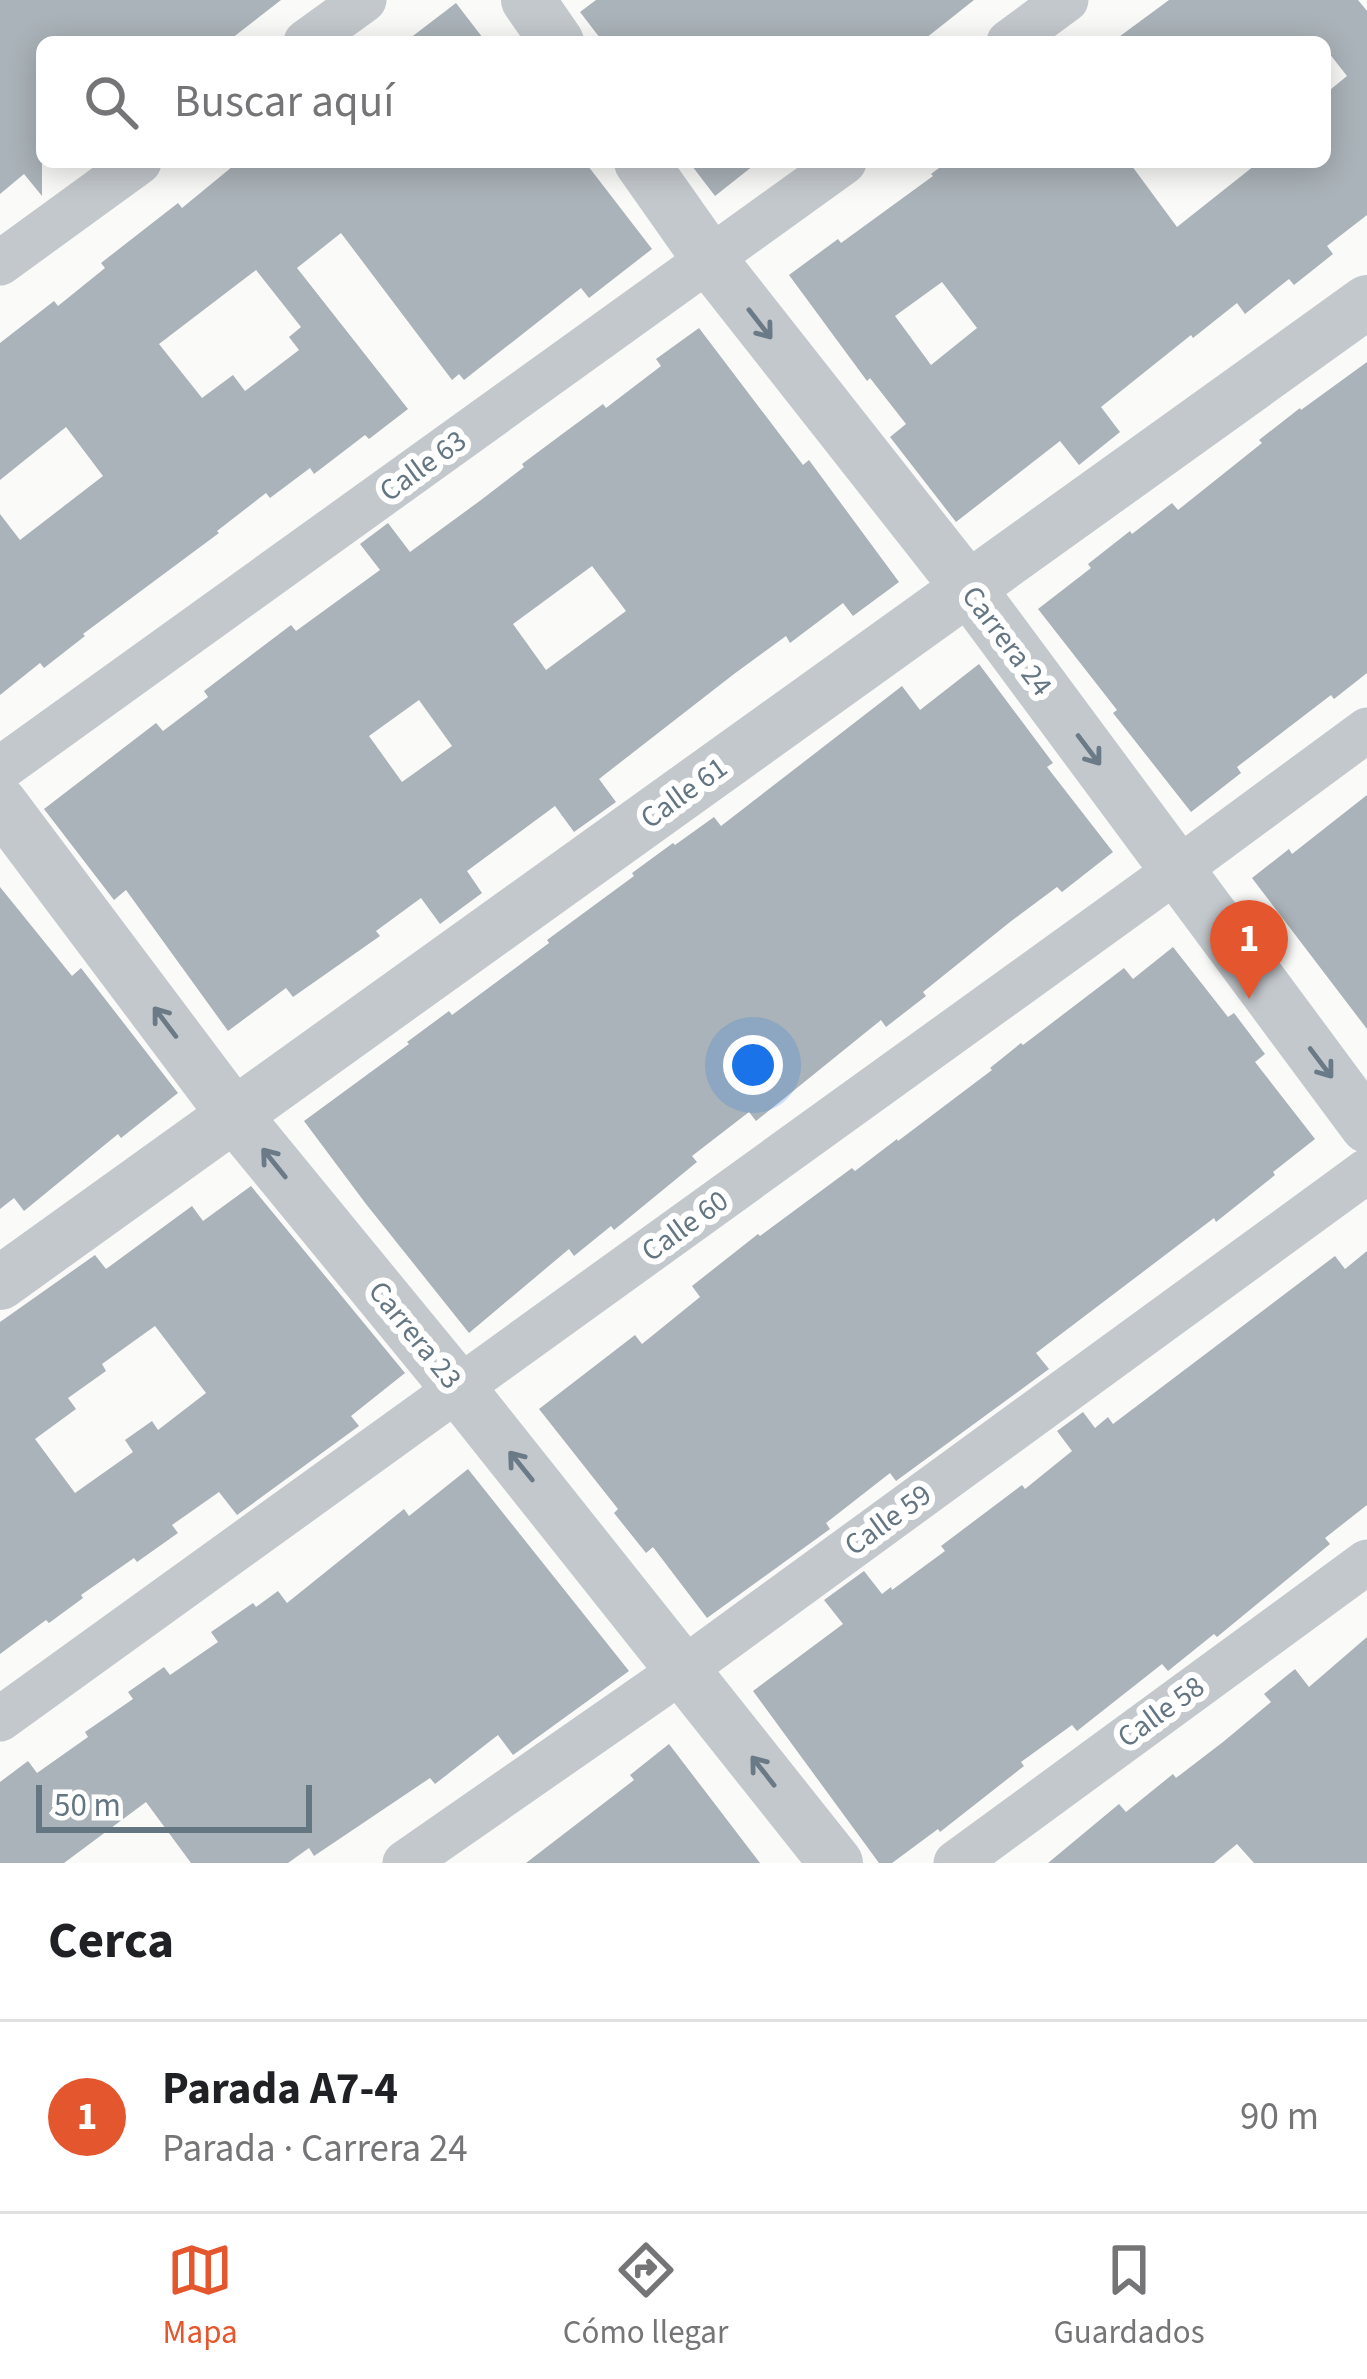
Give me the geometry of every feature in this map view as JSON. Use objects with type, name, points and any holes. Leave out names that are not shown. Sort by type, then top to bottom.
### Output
[{"type":"street","points":[[314,36],[364,0]]},
{"type":"street","points":[[528,0],[553,36]]},
{"type":"street","points":[[1017,36],[1066,0]]},
{"type":"street","points":[[0,262],[132,168]]},
{"type":"street","name":"Carrera 24","points":[[645,168],[710,260],[969,589],[1367,1126]]},
{"type":"street","name":"Calle 63","points":[[0,769],[836,168]]},
{"type":"street","name":"Calle 61","points":[[0,1283],[1367,302]]},
{"type":"street","name":"Calle 60","points":[[0,1719],[1367,730]]},
{"type":"street","name":"Carrera 23","points":[[0,803],[235,1116],[460,1389],[836,1863]]},
{"type":"street","name":"Calle 59","points":[[405,1863],[684,1670],[1367,1171]]},
{"type":"street","name":"Calle 58","points":[[956,1863],[1367,1562]]},
{"type":"building","points":[[0,0],[281,0],[235,36],[36,36],[36,168],[42,168],[42,196],[24,174],[0,194]]},
{"type":"building","points":[[596,0],[974,0],[929,36],[598,36],[580,12]]},
{"type":"building","points":[[1169,0],[1358,0],[1367,11],[1367,215],[1327,246],[1333,254],[1294,285],[1289,279],[1245,314],[1237,303],[1101,407],[1120,432],[1079,465],[1060,441],[956,522],[890,437],[906,424],[870,378],[867,381],[789,275],[838,239],[841,243],[939,168],[1133,168],[1177,227],[1251,168],[1331,168],[1331,89],[1347,76],[1331,56],[1331,36],[1120,36]],"holes":[[[942,282],[977,328],[931,365],[895,316]]]},
{"type":"building","points":[[456,3],[481,36],[413,36]]},
{"type":"building","points":[[231,168],[590,168],[652,249],[589,298],[581,288],[464,380],[459,374],[452,380],[341,233],[297,268],[408,409],[314,474],[310,468],[270,498],[266,493],[44,668],[40,663],[0,695],[0,514],[20,540],[103,476],[66,427],[0,480],[0,343],[54,301],[58,306],[105,268],[101,263],[178,203],[182,208]],"holes":[[[256,270],[301,327],[289,337],[299,350],[245,391],[233,375],[202,398],[159,344]]]},
{"type":"building","points":[[694,168],[750,168],[715,196]]},
{"type":"building","points":[[699,328],[803,465],[809,460],[899,582],[853,616],[843,603],[790,643],[786,636],[734,674],[599,779],[616,802],[574,832],[555,806],[467,871],[482,893],[440,924],[421,898],[376,931],[380,936],[293,997],[286,988],[228,1031],[126,890],[114,900],[44,809],[156,723],[163,731],[208,697],[204,691],[291,625],[296,631],[380,570],[360,544],[388,523],[410,552],[565,432],[661,366],[656,359]],"holes":[[[592,566],[626,611],[546,670],[513,624]],[[419,700],[452,746],[402,782],[369,736]]]},
{"type":"building","points":[[1367,362],[1367,673],[1237,767],[1241,773],[1191,812],[1038,609],[1130,531],[1132,534],[1172,503],[1178,510],[1262,443],[1259,440]]},
{"type":"building","points":[[979,664],[1053,763],[1047,767],[1113,852],[1062,892],[1057,887],[1010,922],[923,992],[926,996],[886,1027],[881,1020],[756,1121],[749,1112],[692,1156],[697,1162],[614,1230],[611,1226],[574,1256],[569,1249],[469,1333],[304,1121],[449,1011],[452,1015],[549,943],[673,843],[714,817],[721,826],[902,686],[920,710]]},
{"type":"building","points":[[1367,795],[1367,1029],[1252,878],[1289,849],[1292,854]]},
{"type":"building","points":[[0,887],[72,976],[81,968],[178,1093],[121,1138],[118,1134],[24,1211],[14,1198],[0,1209]]},
{"type":"building","points":[[1173,947],[1228,1017],[1234,1013],[1265,1054],[1255,1062],[1315,1139],[1216,1222],[1214,1218],[1036,1353],[1049,1369],[896,1481],[890,1473],[826,1523],[830,1529],[707,1618],[653,1547],[646,1553],[614,1513],[618,1509],[539,1409],[635,1335],[642,1344],[700,1297],[692,1286],[758,1234],[898,1141],[1124,968],[1133,979]]},
{"type":"building","points":[[251,1186],[405,1373],[351,1416],[359,1426],[237,1515],[219,1492],[172,1525],[178,1533],[137,1562],[134,1558],[0,1654],[0,1322],[95,1255],[106,1269],[192,1206],[203,1221]],"holes":[[[155,1326],[206,1393],[158,1430],[152,1421],[125,1440],[133,1452],[75,1493],[35,1439],[76,1409],[68,1398],[106,1371],[102,1364]]]},
{"type":"building","points":[[1367,1251],[1367,1505],[1325,1538],[1330,1544],[1217,1637],[1214,1634],[1168,1671],[1162,1664],[1077,1731],[1072,1725],[940,1832],[938,1829],[892,1863],[879,1863],[753,1691],[843,1624],[824,1600],[864,1571],[882,1594],[892,1590],[945,1551],[941,1546],[1072,1451],[1057,1431],[1083,1412],[1095,1428],[1108,1417],[1113,1424],[1335,1256],[1345,1269]]},
{"type":"building","points":[[468,1469],[629,1671],[513,1755],[498,1735],[435,1784],[430,1778],[314,1856],[309,1848],[288,1863],[191,1863],[146,1802],[64,1863],[0,1863],[0,1782],[28,1761],[37,1773],[133,1699],[128,1692],[164,1667],[170,1675],[218,1642],[211,1632],[278,1591],[287,1603],[404,1509],[409,1516]]},
{"type":"building","points":[[1367,1637],[1367,1863],[1254,1863],[1237,1844],[1214,1863],[1048,1863],[1119,1804],[1126,1812],[1223,1742],[1271,1702],[1264,1694],[1295,1669],[1309,1687]]},
{"type":"building","points":[[669,1744],[760,1863],[526,1863],[634,1780],[630,1775]]},
{"type":"place","name":"Parada A7-4","points":[[1249,999]]}]
